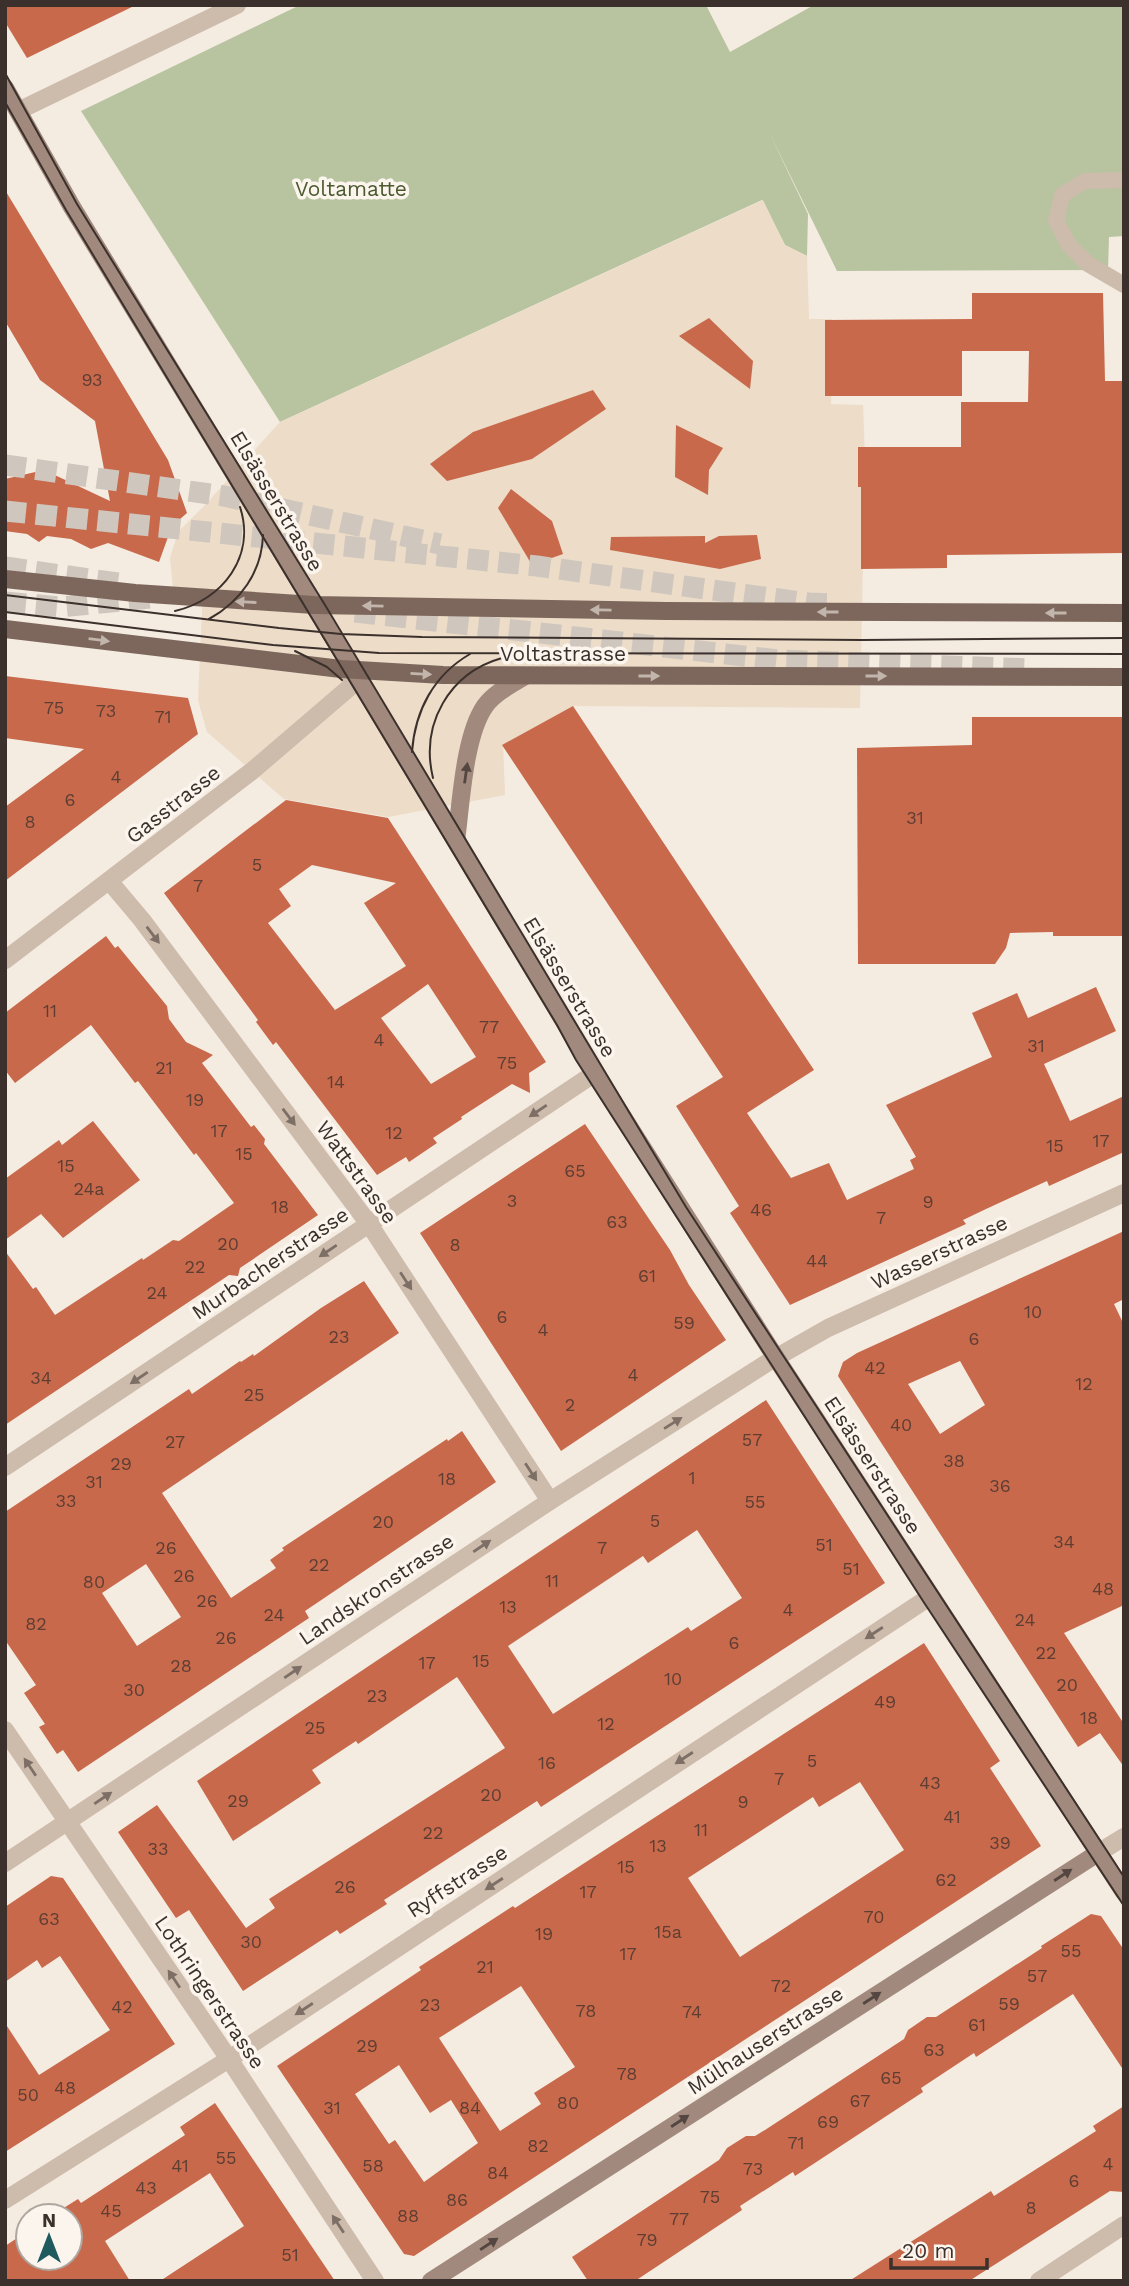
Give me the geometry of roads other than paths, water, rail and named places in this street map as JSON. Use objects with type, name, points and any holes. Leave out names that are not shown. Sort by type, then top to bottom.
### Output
[{"type":"main road","name":"Voltastrasse","points":[[5,579],[147,594],[314,606],[1124,613]]},
{"type":"main road","name":"Voltastrasse","points":[[5,629],[353,670],[443,675],[1124,677]]},
{"type":"street","points":[[18,111],[237,5]]},
{"type":"street","name":"Elsässerstrasse","points":[[5,88],[72,207],[595,1073],[776,1358],[1124,1892]]},
{"type":"street","name":"Gasstrasse","points":[[5,960],[253,771],[350,687],[353,670]]},
{"type":"street","points":[[456,841],[470,747],[479,718],[494,696],[525,676]]},
{"type":"street","name":"Wattstrasse","points":[[110,882],[142,920],[369,1224],[550,1501]]},
{"type":"street","name":"Murbacherstrasse","points":[[5,1467],[595,1073]]},
{"type":"street","name":"Wasserstrasse","points":[[776,1358],[828,1328],[1124,1193]]},
{"type":"street","name":"Landskronstrasse","points":[[5,1863],[550,1501],[776,1358]]},
{"type":"street","name":"Ryffstrasse","points":[[5,2200],[229,2059],[931,1596]]},
{"type":"street","name":"Lothringerstrasse","points":[[5,1730],[229,2059],[375,2281]]},
{"type":"street","name":"Mülhauserstrasse","points":[[431,2281],[1124,1837]]},
{"type":"street","points":[[1038,2281],[1124,2225]]},
{"type":"lane","points":[[1124,180],[1085,181],[1062,195],[1056,221],[1069,245],[1088,264],[1124,285]]},
{"type":"tunnel","points":[[5,465],[224,496],[440,544]]},
{"type":"tunnel","points":[[5,511],[537,566],[831,604]]},
{"type":"tunnel","points":[[5,567],[125,584]]},
{"type":"tunnel","points":[[5,602],[61,607],[150,598]]},
{"type":"tunnel","points":[[355,612],[779,660],[1034,669]]},
{"type":"tram line","points":[[5,73],[77,204],[325,605],[686,1207],[1124,1877]]},
{"type":"tram line","points":[[5,102],[66,210],[576,1060],[923,1601],[1124,1906]]},
{"type":"tram line","points":[[175,611],[208,597],[232,573],[243,542],[244,525],[240,507]]},
{"type":"tram line","points":[[209,619],[230,604],[247,584],[254,573],[262,549],[263,535]]},
{"type":"tram line","points":[[5,595],[341,634],[862,640],[1124,638]]},
{"type":"tram line","points":[[5,612],[273,645],[379,653],[1124,654]]},
{"type":"tram line","points":[[295,651],[327,667],[342,680]]},
{"type":"tram line","points":[[412,752],[417,722],[429,695],[446,672],[470,654]]},
{"type":"tram line","points":[[433,778],[431,739],[435,720],[443,703],[453,688],[467,675],[502,658]]},
{"type":"park label","name":"Voltamatte","points":[[351,188]]}]
